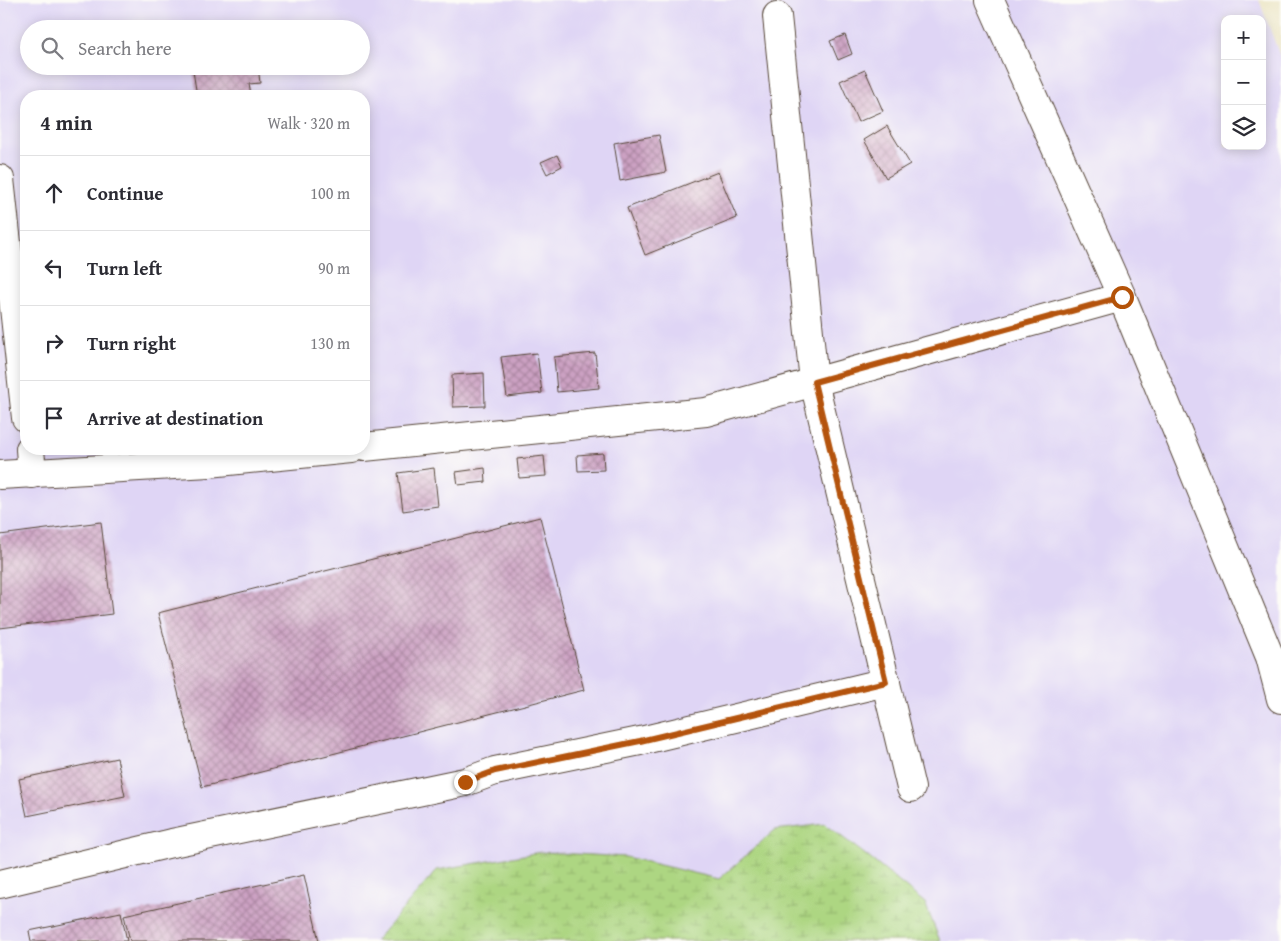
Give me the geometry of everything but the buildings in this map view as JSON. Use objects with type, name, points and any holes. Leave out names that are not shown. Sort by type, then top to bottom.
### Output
[{"type":"lane","points":[[990,0],[1122,297],[1270,657],[1281,699]]},
{"type":"lane","points":[[777,16],[814,382],[911,788]]},
{"type":"lane","points":[[0,179],[20,363]]},
{"type":"lane","points":[[370,446],[706,412],[1122,297]]},
{"type":"lane","points":[[0,475],[31,461],[208,464],[294,455]]},
{"type":"lane","points":[[0,884],[172,843],[465,782],[495,771],[640,741],[886,682]]},
{"type":"shaded area","points":[[0,0],[1259,0],[1265,15],[1221,15],[1221,150],[1266,150],[1266,19],[1281,59],[1281,941],[0,941]]},
{"type":"green space","points":[[825,824],[925,903],[940,941],[375,941],[437,870],[541,852],[626,857],[719,879],[775,830]]},
{"type":"route","points":[[465,782],[495,771],[640,741],[886,682],[814,382],[1122,297]]}]
